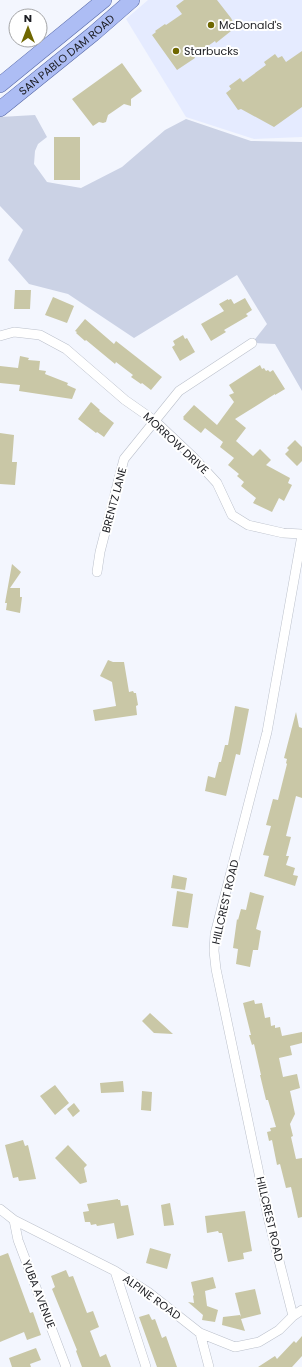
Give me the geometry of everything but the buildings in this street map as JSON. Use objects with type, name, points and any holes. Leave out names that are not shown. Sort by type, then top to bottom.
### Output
[{"type":"main road","name":"SAN PABLO DAM ROAD","points":[[0,85],[104,0]]},
{"type":"main road","name":"SAN PABLO DAM ROAD","points":[[0,109],[93,34],[132,0]]},
{"type":"street","name":"MORROW DRIVE","points":[[0,336],[14,332],[40,335],[66,349],[125,400],[155,421],[193,457],[217,483],[232,515],[248,525],[302,535]]},
{"type":"street","name":"BRENTZ LANE","points":[[97,572],[100,552],[124,459],[179,391],[252,343]]},
{"type":"street","name":"HILLCREST ROAD","points":[[293,1316],[269,1221],[216,969],[214,951],[215,934],[267,732],[302,535]]},
{"type":"street","name":"ALPINE ROAD","points":[[0,1209],[14,1220],[115,1271],[148,1292],[200,1333],[235,1347],[259,1342],[279,1330],[293,1316],[302,1310]]},
{"type":"street","name":"YUBA AVENUE","points":[[14,1220],[18,1240],[66,1367]]},
{"type":"street","points":[[115,1271],[146,1367]]},
{"type":"street","points":[[200,1333],[209,1367]]},
{"type":"shaded area","points":[[148,0],[302,0],[302,137],[254,139],[186,117],[126,19]]},
{"type":"shaded area","points":[[35,115],[47,137],[38,144],[35,151],[34,164],[47,182],[81,188],[122,167],[165,130],[186,119],[251,141],[302,142],[302,391],[275,344],[252,343],[267,324],[237,275],[134,338],[68,294],[29,284],[8,260],[23,230],[0,206],[0,117]]},
{"type":"place","name":"McDonald's","points":[[211,25]]},
{"type":"place","name":"Starbucks","points":[[176,51]]}]
